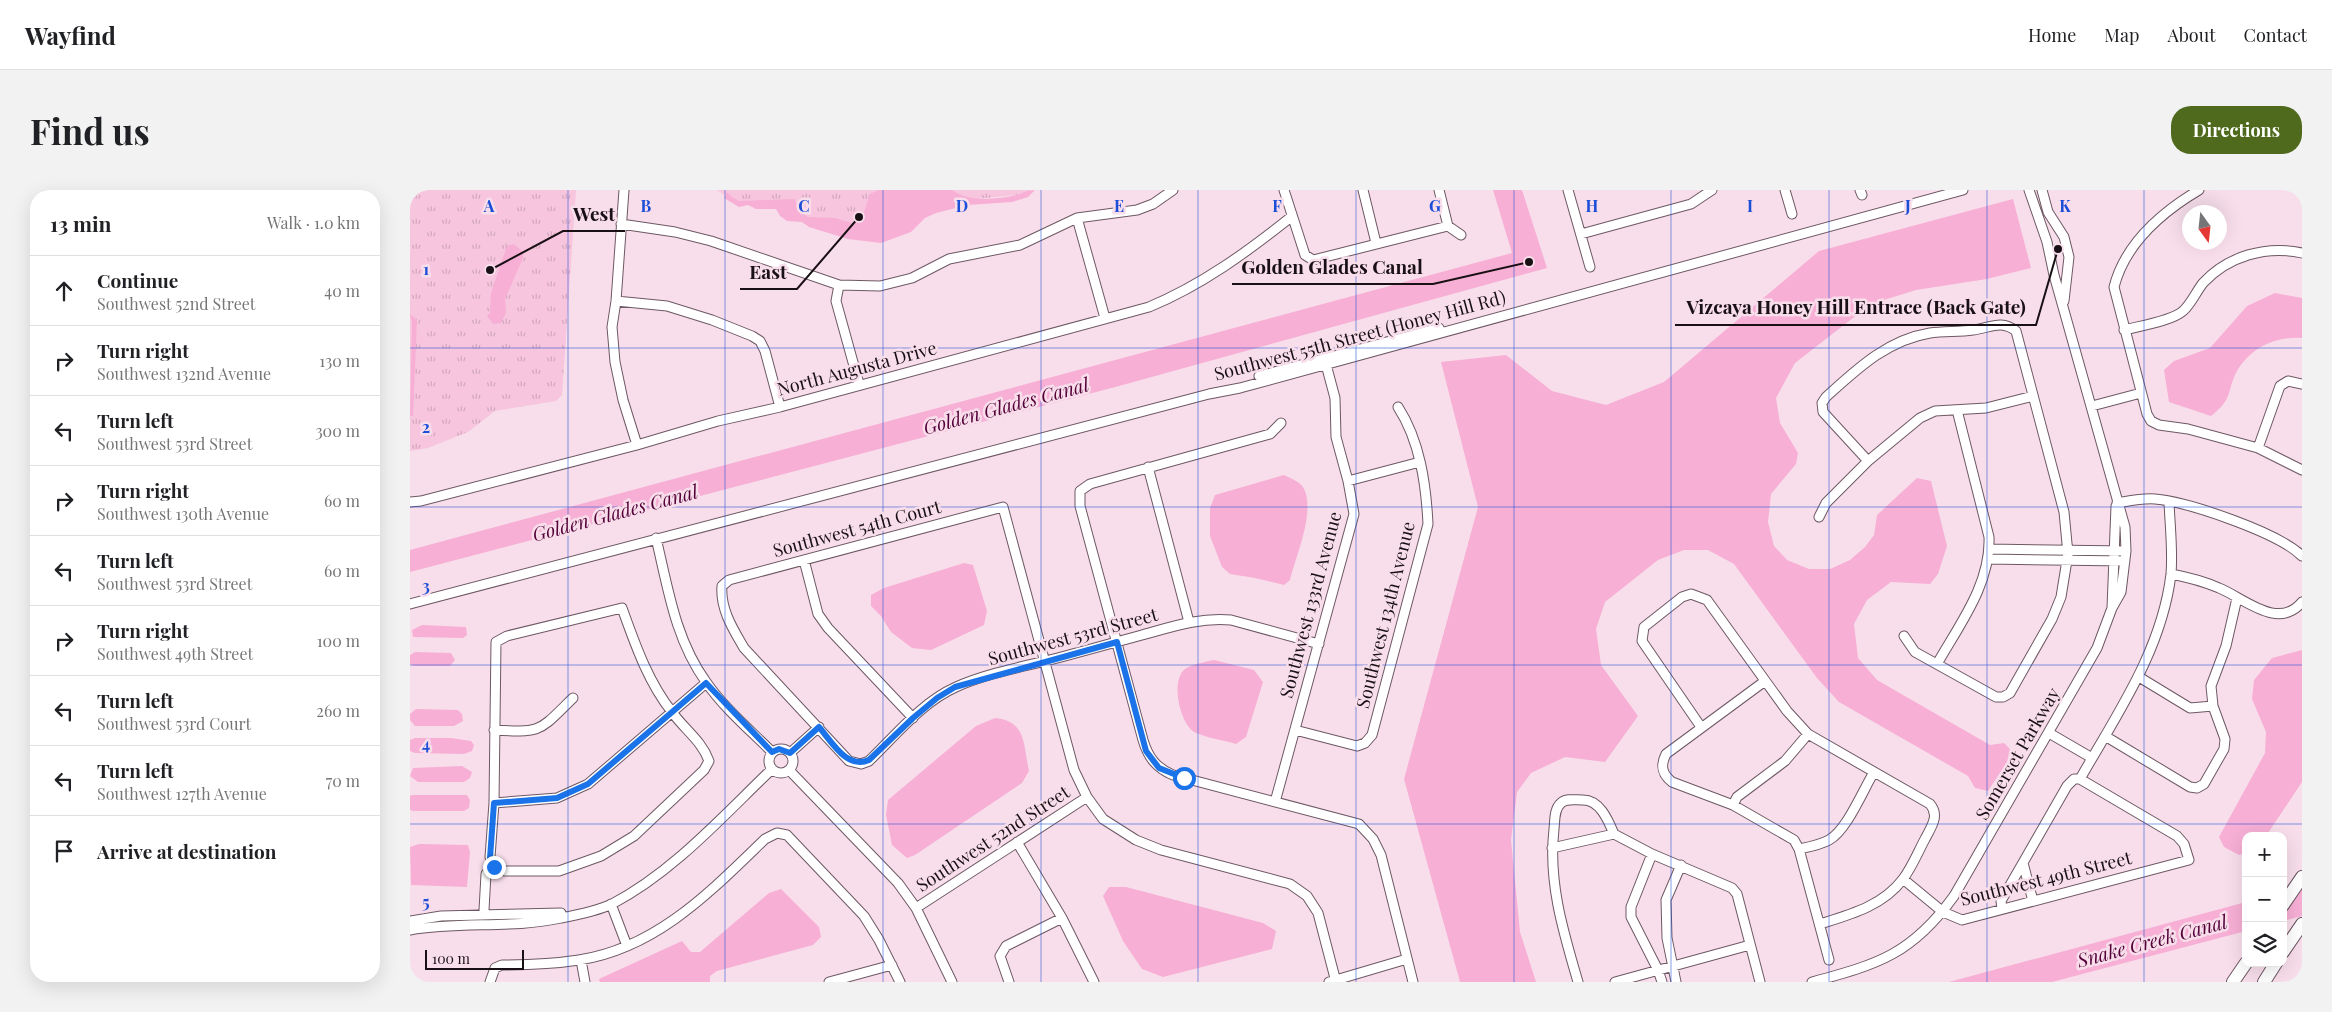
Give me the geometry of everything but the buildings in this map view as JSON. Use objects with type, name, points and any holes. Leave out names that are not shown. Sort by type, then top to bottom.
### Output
[{"type":"highway","points":[[2287,900],[2302,876]]},
{"type":"highway","points":[[2287,946],[2302,924]]},
{"type":"highway","points":[[2233,982],[2243,967]]},
{"type":"highway","points":[[2264,982],[2273,967]]},
{"type":"street","points":[[624,190],[616,301],[612,327],[615,362],[622,400],[637,445]]},
{"type":"street","points":[[621,224],[676,232],[711,241],[839,285],[880,286],[912,278],[949,259],[1020,245],[1077,218],[1137,210],[1153,204],[1174,190]]},
{"type":"street","points":[[1284,190],[1291,217],[1305,255],[1313,260],[1448,226]]},
{"type":"street","points":[[1363,190],[1376,243]]},
{"type":"street","points":[[1439,190],[1448,226],[1461,234]]},
{"type":"street","points":[[1568,190],[1590,267]]},
{"type":"street","points":[[1694,190],[1697,200]]},
{"type":"street","points":[[1581,234],[1690,204],[1712,190]]},
{"type":"street","points":[[1785,190],[1792,214]]},
{"type":"street","name":"Southwest 55th Street (Honey Hill Rd)","points":[[410,604],[1209,394],[1240,388],[1325,361],[1962,190]]},
{"type":"street","name":"Somerset Parkway","points":[[1943,912],[2097,648],[2112,608],[2121,592],[2125,561],[2125,527],[2064,311],[2047,242],[2029,190]]},
{"type":"street","name":"Somerset Parkway","points":[[2042,190],[2048,212],[2064,237],[2069,257],[2064,311]]},
{"type":"street","points":[[2199,190],[2176,204],[2154,222],[2128,255],[2117,273],[2114,287],[2115,298],[2146,414],[2151,421],[2158,425],[2188,429],[2258,448],[2302,470]]},
{"type":"street","name":"North Augusta Drive","points":[[410,502],[421,501],[637,445],[718,421],[780,407],[859,384],[1149,307],[1190,288],[1252,248],[1291,217]]},
{"type":"street","points":[[1077,218],[1105,318]]},
{"type":"street","points":[[2124,330],[2182,312],[2203,284],[2220,268],[2239,258],[2259,252],[2279,250],[2302,253]]},
{"type":"street","points":[[839,285],[836,301],[859,384]]},
{"type":"street","points":[[616,301],[667,306],[712,320],[760,341],[765,351],[780,407]]},
{"type":"street","points":[[1868,461],[1823,412],[1822,403],[1826,397],[1868,359],[1898,342],[1929,334],[1974,330],[2000,324],[2008,325],[2016,331],[2064,512],[2067,560],[2061,597],[2052,619],[2010,693],[2003,697],[1996,697],[1915,652],[1904,636]]},
{"type":"street","name":"Southwest 133rd Avenue","points":[[1275,802],[1354,514],[1348,481],[1336,437],[1337,408],[1325,361]]},
{"type":"street","points":[[2258,448],[2280,386],[2288,381],[2302,384]]},
{"type":"street","points":[[2092,406],[2141,393]]},
{"type":"street","points":[[1819,517],[1826,503],[1868,461],[1920,418],[1935,411],[1986,408],[2034,396]]},
{"type":"street","name":"Southwest 134th Avenue","points":[[1295,730],[1357,746],[1365,743],[1372,735],[1428,524],[1426,494],[1420,462],[1409,423],[1398,407]]},
{"type":"street","points":[[1937,664],[1973,601],[1986,573],[1990,548],[1989,537],[1957,410]]},
{"type":"street","points":[[1281,423],[1270,434],[1090,484],[1080,491],[1080,506],[1146,751],[1153,762],[1173,775],[1358,824],[1373,839],[1381,855],[1414,982]]},
{"type":"street","points":[[1348,481],[1420,462]]},
{"type":"street","points":[[1148,468],[1189,622]]},
{"type":"street","points":[[2117,503],[2154,499],[2201,509],[2258,530],[2297,551],[2302,556]]},
{"type":"street","points":[[2002,910],[2001,901],[2067,786],[2074,779],[2080,779],[2139,677],[2160,621],[2171,574],[2169,502]]},
{"type":"street","name":"Somerset Parkway","points":[[2112,608],[2111,594],[2117,503]]},
{"type":"street","name":"Southwest 54th Court","points":[[819,727],[744,648],[732,626],[721,599],[722,586],[729,580],[1003,507],[1044,662]]},
{"type":"street","points":[[653,539],[666,578],[666,587],[674,617],[689,654],[706,683],[772,752]]},
{"type":"street","points":[[1990,548],[2126,551]]},
{"type":"street","points":[[1988,559],[2125,561]]},
{"type":"street","points":[[804,560],[818,614],[828,628],[913,718]]},
{"type":"street","points":[[2171,574],[2194,579],[2220,588],[2262,611],[2274,614],[2298,607],[2302,602]]},
{"type":"street","points":[[1700,727],[1642,641],[1644,627],[1682,597],[1691,594],[1706,600],[1787,711],[1808,734],[1934,808],[1934,822],[1903,879],[1891,892],[1855,914],[1820,924]]},
{"type":"street","points":[[2105,736],[2190,787],[2197,788],[2204,784],[2224,749],[2225,739],[2213,706],[2211,686],[2226,646],[2237,598]]},
{"type":"street","points":[[622,608],[642,663],[671,712],[705,750],[709,761],[704,770],[634,836],[601,856],[559,871],[504,871],[494,867],[490,858],[494,803],[494,730],[496,642],[507,636],[622,608]]},
{"type":"street","name":"Southwest 53rd Street","points":[[819,727],[849,761],[861,764],[869,760],[937,698],[955,687],[1189,622],[1218,619],[1231,620],[1318,644]]},
{"type":"street","points":[[1044,662],[1074,770],[1087,797],[1103,819],[1136,840],[1161,850],[1290,884],[1307,896],[1318,914],[1333,981],[1408,959]]},
{"type":"street","points":[[2139,677],[2190,708],[2213,706]]},
{"type":"street","points":[[1765,681],[1700,727],[1666,754],[1662,761],[1663,769],[1665,776],[1672,782],[1733,805],[1794,840],[1799,849],[1829,960]]},
{"type":"street","points":[[494,803],[557,798],[588,784],[706,683]]},
{"type":"street","points":[[494,730],[528,732],[543,728],[573,698]]},
{"type":"street","points":[[790,753],[819,727]]},
{"type":"street","points":[[2049,733],[2092,758]]},
{"type":"street","points":[[1733,805],[1737,797],[1785,761],[1808,734]]},
{"type":"street","points":[[779,749],[790,753],[793,760],[789,770],[782,774],[772,770],[768,763],[772,752],[779,749]]},
{"type":"street","points":[[410,930],[457,924],[520,924],[560,918],[610,904],[653,878],[693,844],[772,770]]},
{"type":"street","points":[[789,770],[898,883],[916,908],[952,982]]},
{"type":"street","points":[[1799,849],[1821,844],[1831,839],[1840,831],[1874,772]]},
{"type":"street","name":"Southwest 49th Street","points":[[1812,982],[1892,955],[1915,941],[1943,912],[1962,920],[2189,860],[2184,844],[2177,836],[2080,779]]},
{"type":"street","name":"Southwest 52nd Street","points":[[916,908],[1087,797]]},
{"type":"street","points":[[1578,982],[1556,896],[1552,864],[1556,810],[1561,803],[1567,800],[1589,800],[1596,803],[1614,834],[1652,854],[1732,888],[1737,894],[1760,982]]},
{"type":"street","points":[[490,982],[495,968],[502,965],[550,964],[581,960],[627,946],[662,929],[699,902],[765,839],[777,833],[787,835],[864,916],[900,982]]},
{"type":"street","points":[[1552,848],[1614,834]]},
{"type":"street","points":[[1017,842],[1062,918],[1094,982]]},
{"type":"street","points":[[1652,854],[1631,907],[1630,917],[1658,970],[1662,982]]},
{"type":"street","points":[[2023,863],[2033,901]]},
{"type":"street","points":[[1676,982],[1667,938],[1666,900],[1681,865]]},
{"type":"street","points":[[484,910],[486,874],[494,867]]},
{"type":"street","points":[[1903,879],[1943,912]]},
{"type":"street","points":[[610,904],[627,946]]},
{"type":"street","points":[[410,920],[441,916],[557,914],[596,909]]},
{"type":"street","points":[[1009,982],[1000,956],[1006,946],[1062,918]]},
{"type":"street","points":[[1616,982],[1750,945]]},
{"type":"street","points":[[581,960],[585,982]]},
{"type":"street","points":[[829,982],[892,965]]},
{"type":"green space","points":[[410,190],[576,190],[562,395],[556,401],[495,411],[468,432],[428,448],[410,451]]},
{"type":"green space","points":[[717,190],[1030,190],[1025,194],[957,201],[900,230],[820,226],[781,208],[734,202]]},
{"type":"water","points":[[879,190],[952,190],[967,197],[992,199],[1035,190],[1028,197],[1012,202],[968,205],[936,213],[925,218],[911,232],[881,243],[848,239],[809,227],[802,222],[787,221],[780,216],[776,209],[756,209],[748,205],[739,207],[724,198],[727,192],[739,201],[794,199],[808,217],[835,218],[852,223],[862,218],[870,194]]},
{"type":"water","points":[[1493,190],[1522,190],[1547,268],[1119,386],[410,572],[410,550],[1512,253]]},
{"type":"water","points":[[2013,199],[2031,268],[1987,279],[1916,290],[1871,304],[1795,363],[1776,398],[1780,423],[1798,453],[1796,464],[1771,494],[1768,522],[1774,546],[1787,560],[1809,569],[1830,569],[1850,560],[1865,547],[1874,535],[1877,515],[1917,478],[1931,481],[1947,546],[1938,574],[1930,584],[1891,582],[1867,600],[1854,624],[1858,658],[1877,680],[1990,745],[2004,743],[2010,749],[2007,762],[1988,791],[1975,788],[1968,776],[1839,702],[1817,678],[1734,564],[1708,550],[1684,550],[1658,560],[1605,602],[1596,629],[1601,665],[1638,716],[1605,762],[1565,757],[1531,773],[1517,792],[1511,840],[1520,932],[1536,982],[1460,982],[1404,779],[1478,507],[1441,362],[1506,355],[1552,391],[1606,405],[1664,382],[1819,251]]},
{"type":"water","points":[[514,244],[523,252],[523,258],[505,299],[506,313],[501,323],[493,324],[487,316],[490,313],[491,293],[507,246]]},
{"type":"water","points":[[2275,293],[2302,298],[2302,338],[2274,341],[2249,355],[2237,371],[2223,404],[2211,416],[2169,402],[2164,370],[2174,361],[2210,348],[2247,306]]},
{"type":"water","points":[[410,314],[417,320],[413,416],[410,416],[412,323]]},
{"type":"water","points":[[1284,475],[1302,485],[1307,501],[1306,523],[1290,580],[1284,585],[1230,574],[1222,567],[1210,536],[1210,508],[1215,495]]},
{"type":"water","points":[[964,563],[973,565],[987,611],[984,625],[931,650],[912,648],[891,632],[881,616],[871,606],[871,595],[884,588]]},
{"type":"water","points":[[422,625],[466,627],[467,635],[463,638],[413,637],[412,630]]},
{"type":"water","points":[[2302,650],[2302,782],[2269,832],[2242,832],[2242,854],[2239,855],[2224,847],[2219,837],[2265,753],[2266,732],[2252,699],[2254,680],[2272,658]]},
{"type":"water","points":[[415,652],[451,653],[455,660],[450,666],[414,666],[410,664],[410,655]]},
{"type":"water","points":[[1214,660],[1254,670],[1263,682],[1246,737],[1236,744],[1194,732],[1189,727],[1181,711],[1178,683],[1181,675],[1185,669],[1191,666]]},
{"type":"water","points":[[416,709],[458,710],[462,714],[463,721],[454,726],[415,726],[410,720],[410,714]]},
{"type":"water","points":[[995,718],[1013,724],[1022,736],[1029,771],[1022,783],[915,855],[907,858],[892,845],[886,815],[888,800],[976,726]]},
{"type":"water","points":[[415,738],[451,738],[471,741],[474,745],[472,751],[464,754],[415,753],[410,751],[410,740]]},
{"type":"water","points":[[462,766],[472,772],[470,778],[464,782],[418,782],[410,776],[413,768]]},
{"type":"water","points":[[467,795],[470,800],[469,808],[464,811],[413,811],[410,810],[410,796]]},
{"type":"water","points":[[419,844],[468,845],[470,852],[467,887],[411,885],[410,847]]},
{"type":"water","points":[[1109,887],[1126,887],[1263,923],[1276,931],[1272,949],[1163,977],[1142,969],[1123,941],[1103,896]]},
{"type":"water","points":[[2302,887],[2302,916],[2287,920],[2287,891]]},
{"type":"water","points":[[781,889],[819,927],[821,937],[813,945],[717,971],[710,976],[710,982],[600,982],[599,979],[682,941],[691,952],[700,952],[769,893]]},
{"type":"water","name":"Snake Creek Canal","points":[[2242,903],[2242,932],[2052,982],[1949,982]]},
{"type":"place","name":"East","points":[[859,217]]},
{"type":"place","name":"Vizcaya Honey Hill Entrace (Back Gate)","points":[[2058,249]]},
{"type":"place","name":"Golden Glades Canal","points":[[1529,262]]},
{"type":"place","name":"West","points":[[490,270]]},
{"type":"route","points":[[494,867],[490,858],[494,803],[557,798],[588,784],[706,683],[772,752],[783,749],[790,753],[819,727],[849,761],[861,764],[869,760],[937,698],[955,687],[1117,642],[1146,751],[1159,768],[1184,778]]}]
